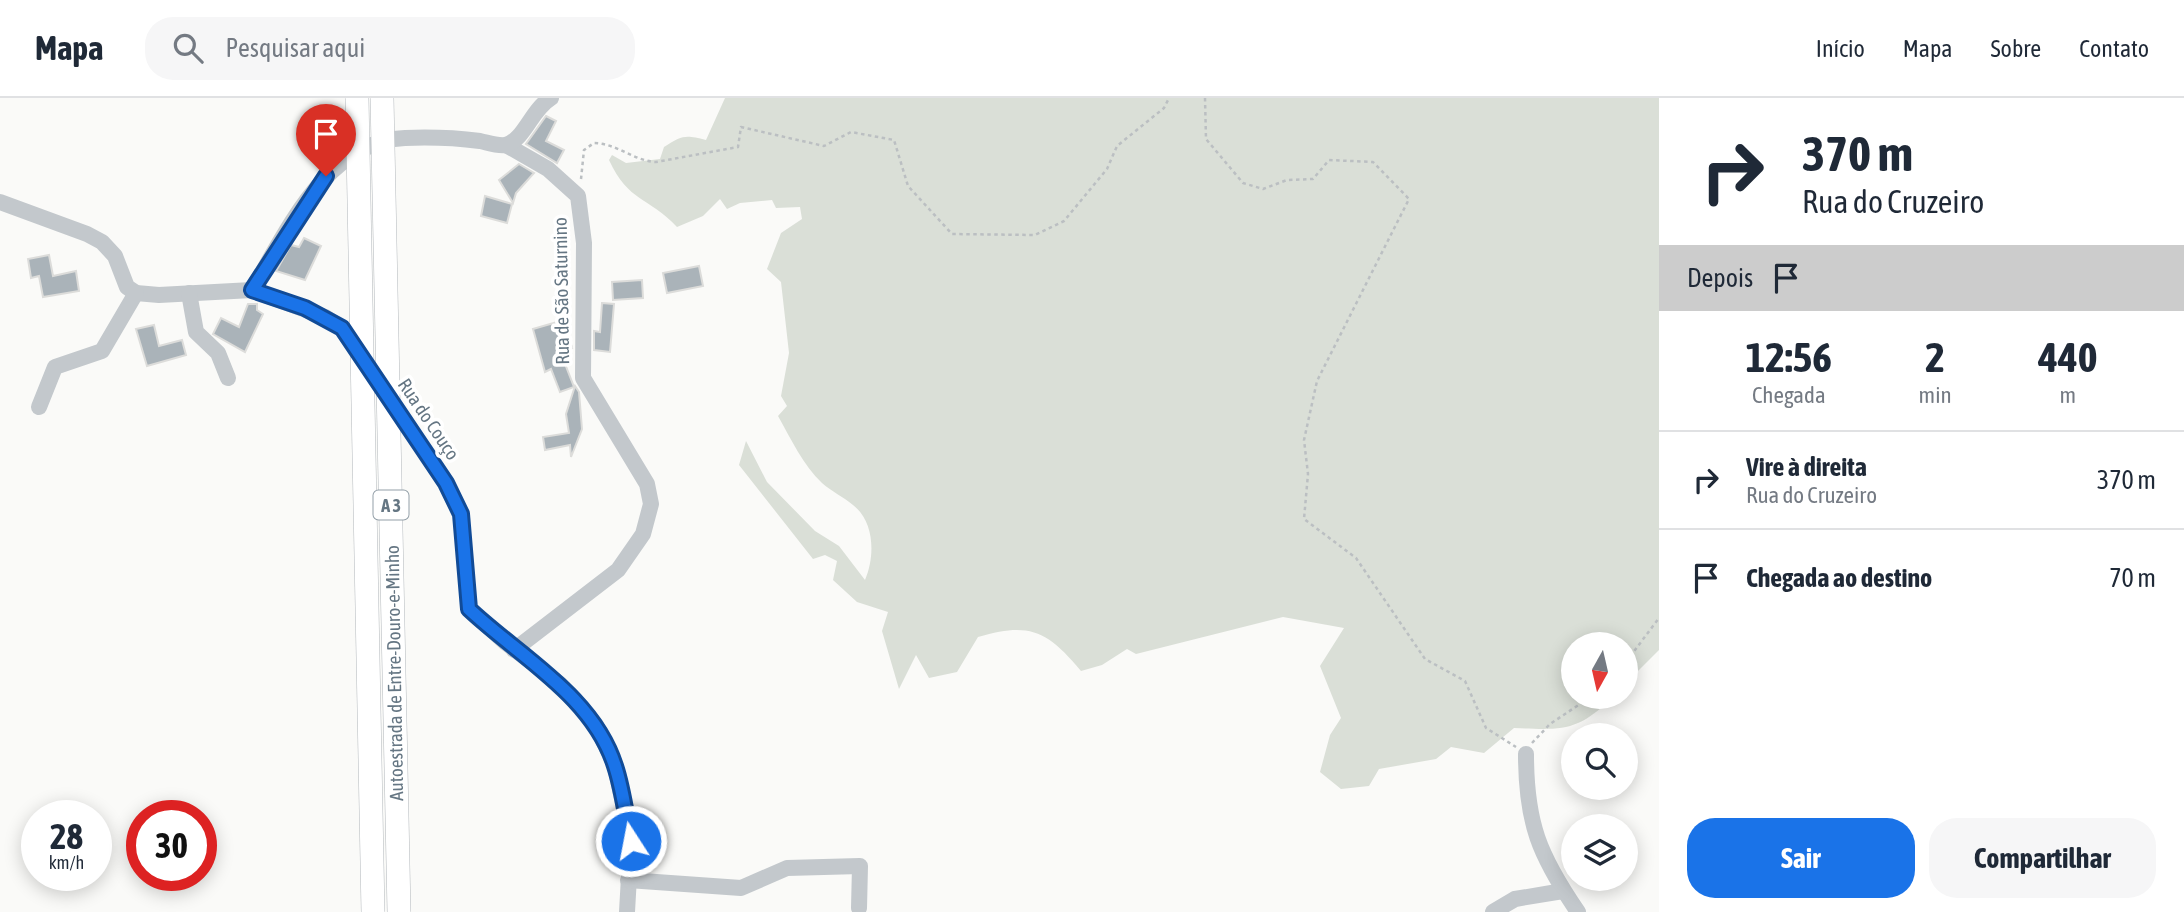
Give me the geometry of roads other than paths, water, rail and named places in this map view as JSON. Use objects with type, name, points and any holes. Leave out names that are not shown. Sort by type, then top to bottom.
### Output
[{"type":"highway","name":"Autoestrada de Entre-Douro-e-Minho","points":[[357,98],[373,912]]},
{"type":"highway","name":"Autoestrada de Entre-Douro-e-Minho","points":[[383,98],[399,912]]},
{"type":"street","points":[[0,202],[102,242],[115,256],[127,287],[136,293],[252,290],[326,176],[365,150],[401,138],[506,145],[513,143],[528,119],[551,98]]},
{"type":"street","name":"Rua de São Saturnino","points":[[506,145],[548,169],[578,196],[584,243],[583,378],[647,484],[651,504],[643,534],[618,570],[514,650]]},
{"type":"street","name":"Rua do Couço","points":[[252,290],[305,308],[342,328],[433,462],[461,514],[469,609],[514,650],[560,684],[596,725],[615,765],[631,841],[627,912]]},
{"type":"street","points":[[39,407],[55,367],[102,351],[136,293]]},
{"type":"street","points":[[188,293],[196,332],[218,354],[228,378]]},
{"type":"street","points":[[1526,754],[1526,790],[1534,833],[1561,887]]},
{"type":"street","points":[[628,880],[741,888],[787,868],[860,866],[859,908]]},
{"type":"street","points":[[1493,912],[1515,899],[1563,891],[1578,912]]}]
